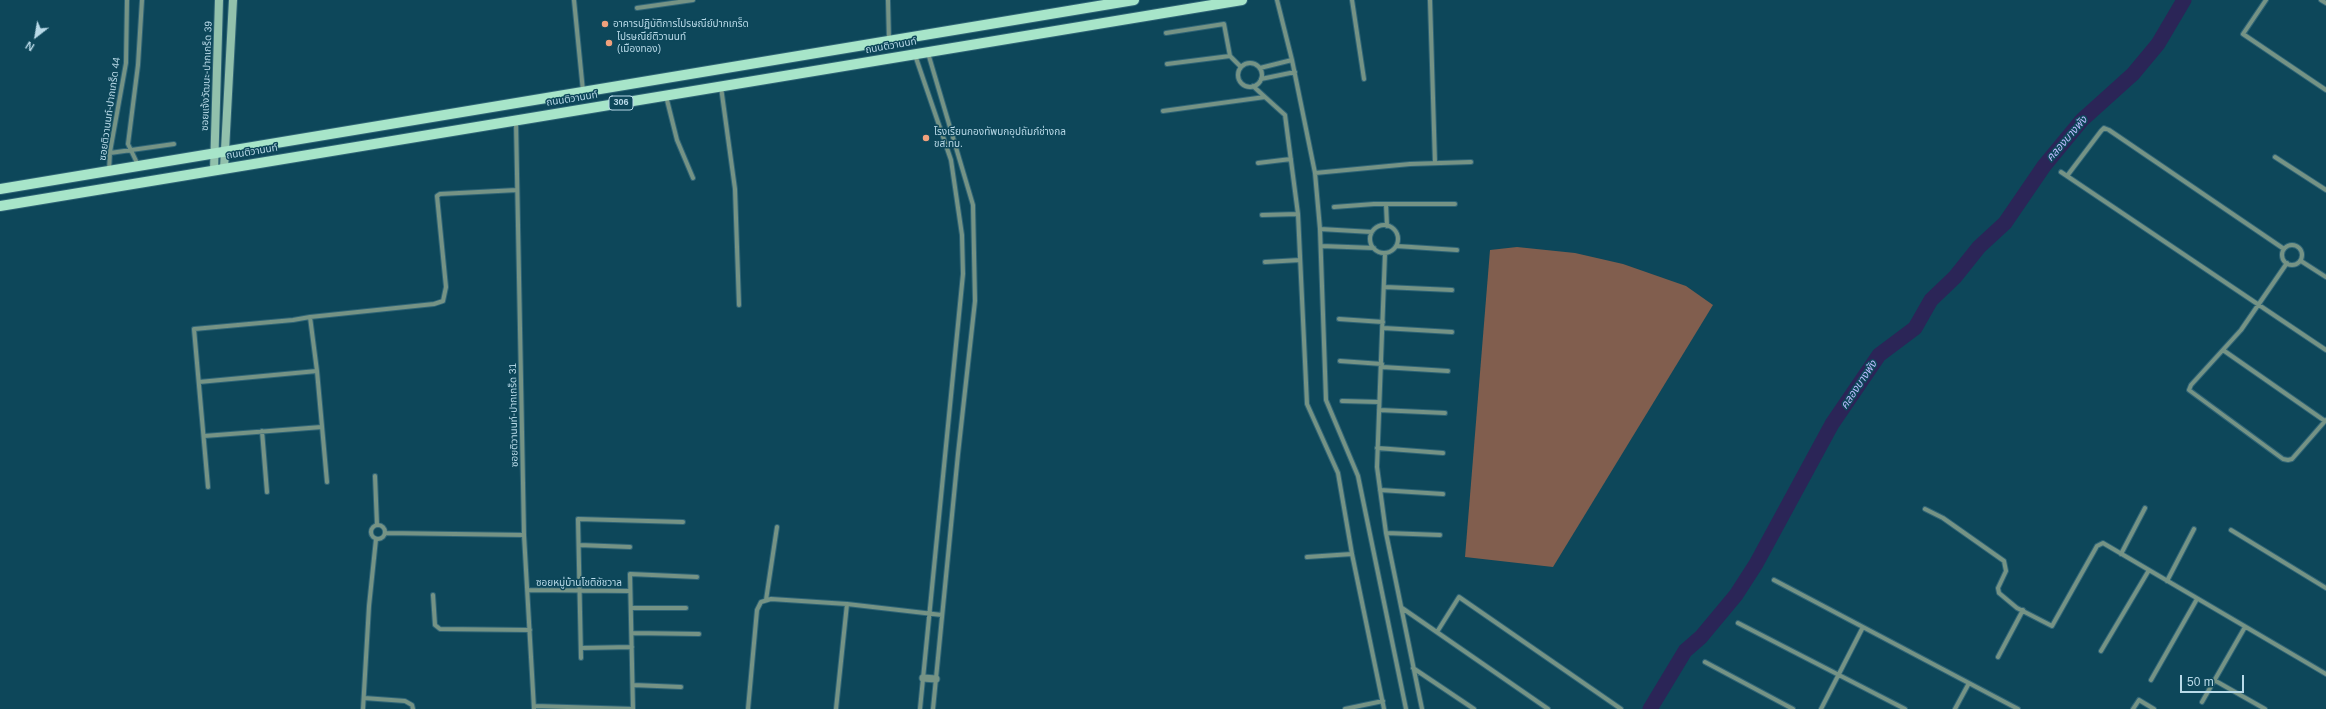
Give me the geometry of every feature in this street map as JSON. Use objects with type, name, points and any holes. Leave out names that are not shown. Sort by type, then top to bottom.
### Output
[{"type":"main road","name":"ซอยแจ้งวัฒนะ-ปากเกร็ด 39","points":[[219,0],[214,154],[219,170]]},
{"type":"main road","points":[[219,170],[227,152],[233,0]]},
{"type":"main road","name":"ถนนติวานนท์","points":[[0,189],[908,38],[1104,2],[1134,0]]},
{"type":"main road","name":"ถนนติวานนท์","points":[[0,206],[1242,0]]},
{"type":"main road","points":[[908,38],[912,55]]},
{"type":"main road","points":[[514,103],[516,121]]},
{"type":"street","name":"ซอยติวานนท์-ปากเกร็ด 44","points":[[109,172],[110,153],[126,63],[127,0]]},
{"type":"street","points":[[139,166],[128,144],[138,64],[142,0]]},
{"type":"street","points":[[574,0],[583,92]]},
{"type":"street","points":[[637,8],[663,2],[693,0]]},
{"type":"street","points":[[888,0],[889,41]]},
{"type":"street","points":[[1277,0],[1295,72],[1315,173],[1321,246],[1326,400],[1358,476],[1406,709]]},
{"type":"street","points":[[1352,0],[1364,79]]},
{"type":"street","points":[[1430,0],[1435,163]]},
{"type":"street","points":[[2266,0],[2243,34],[2326,90]]},
{"type":"street","points":[[2321,0],[2326,3]]},
{"type":"street","points":[[1166,32],[1224,24],[1230,56],[1240,67]]},
{"type":"street","points":[[928,52],[973,205],[975,301],[933,709]]},
{"type":"street","points":[[912,55],[951,160],[962,236],[963,274],[920,709]]},
{"type":"street","points":[[1167,64],[1230,56]]},
{"type":"street","points":[[1240,67],[1250,63],[1260,68],[1292,60]]},
{"type":"street","points":[[1240,67],[1238,74],[1240,81],[1246,86],[1253,86],[1261,79],[1295,72]]},
{"type":"street","points":[[1260,68],[1261,79]]},
{"type":"street","points":[[1253,86],[1285,115],[1292,159],[1298,214],[1307,404],[1338,473],[1352,554],[1384,709]]},
{"type":"street","points":[[721,87],[735,189],[740,305]]},
{"type":"street","points":[[666,96],[677,140],[693,178]]},
{"type":"street","points":[[1163,111],[1265,97]]},
{"type":"street","name":"ซอยติวานนท์-ปากเกร็ด 31","points":[[516,121],[524,535],[534,708]]},
{"type":"street","points":[[2067,176],[2104,128],[2284,249]]},
{"type":"street","points":[[110,153],[174,144]]},
{"type":"street","points":[[2275,157],[2326,190]]},
{"type":"street","points":[[1258,163],[1292,159]]},
{"type":"street","points":[[1315,173],[1435,163],[1471,162]]},
{"type":"street","points":[[2061,172],[2258,306],[2326,350]]},
{"type":"street","points":[[208,487],[194,329],[293,320],[434,304],[443,301],[446,287],[437,196],[440,194],[517,190]]},
{"type":"street","points":[[1334,207],[1386,204],[1456,204]]},
{"type":"street","points":[[1386,204],[1387,226]]},
{"type":"street","points":[[1262,215],[1298,214]]},
{"type":"street","points":[[1374,248],[1370,241],[1372,232],[1378,227],[1387,226],[1397,234],[1396,246]]},
{"type":"street","points":[[1320,229],[1372,232]]},
{"type":"street","points":[[2291,244],[2298,246],[2303,253],[2301,261],[2294,265],[2286,263],[2282,256],[2284,249],[2291,244]]},
{"type":"street","points":[[1321,246],[1374,248],[1385,253]]},
{"type":"street","points":[[1385,253],[1396,246],[1457,250]]},
{"type":"street","points":[[1385,253],[1382,366],[1377,448],[1380,490],[1386,533],[1422,709]]},
{"type":"street","points":[[1265,262],[1300,260]]},
{"type":"street","points":[[2301,261],[2326,277]]},
{"type":"street","points":[[2223,350],[2326,420],[2292,459],[2283,459],[2188,390],[2223,350],[2241,330],[2286,263]]},
{"type":"street","points":[[1385,287],[1452,290]]},
{"type":"street","points":[[310,317],[317,371],[326,482]]},
{"type":"street","points":[[1340,319],[1383,322]]},
{"type":"street","points":[[1383,328],[1452,332]]},
{"type":"street","points":[[1340,361],[1448,371]]},
{"type":"street","points":[[199,382],[317,371]]},
{"type":"street","points":[[1342,401],[1379,402]]},
{"type":"street","points":[[1379,410],[1445,413]]},
{"type":"street","points":[[204,436],[322,427]]},
{"type":"street","points":[[262,431],[267,492]]},
{"type":"street","points":[[1377,448],[1443,453]]},
{"type":"street","points":[[375,476],[377,525]]},
{"type":"street","points":[[1380,490],[1443,494]]},
{"type":"street","points":[[2121,554],[2145,508]]},
{"type":"street","points":[[1925,509],[1943,518],[2004,562],[2006,571],[1998,588],[1999,594],[2023,610],[2052,626],[2099,544],[2103,543],[2167,582],[2326,674]]},
{"type":"street","points":[[581,658],[578,519],[683,522]]},
{"type":"street","points":[[377,525],[382,527],[385,533]]},
{"type":"street","points":[[377,525],[372,528],[372,537],[376,539],[382,538],[385,533]]},
{"type":"street","points":[[766,600],[777,527]]},
{"type":"street","points":[[2167,582],[2194,529]]},
{"type":"street","points":[[2231,530],[2326,588]]},
{"type":"street","points":[[385,533],[524,535]]},
{"type":"street","points":[[1386,533],[1440,535]]},
{"type":"street","points":[[363,709],[369,606],[376,539]]},
{"type":"street","points":[[579,545],[630,547]]},
{"type":"street","points":[[1307,557],[1352,554]]},
{"type":"street","points":[[2101,651],[2149,570]]},
{"type":"street","points":[[534,708],[633,709],[630,574],[697,576]]},
{"type":"street","points":[[1774,580],[2018,709]]},
{"type":"street","name":"ซอยหมู่บ้านโชติชัชวาล","points":[[528,590],[579,589],[630,591]]},
{"type":"street","points":[[433,595],[435,625],[440,629],[530,630]]},
{"type":"street","points":[[1437,632],[1460,597],[1622,709]]},
{"type":"street","points":[[2151,680],[2197,599]]},
{"type":"street","points":[[748,709],[757,610],[761,602],[766,600],[847,604],[942,615]]},
{"type":"street","points":[[836,709],[847,604]]},
{"type":"street","points":[[1402,607],[1548,709]]},
{"type":"street","points":[[631,608],[686,608]]},
{"type":"street","points":[[1998,657],[2023,610]]},
{"type":"street","points":[[1738,623],[1905,709]]},
{"type":"street","points":[[1821,709],[1863,627]]},
{"type":"street","points":[[2202,702],[2245,627]]},
{"type":"street","points":[[632,632],[699,634]]},
{"type":"street","points":[[581,648],[632,648]]},
{"type":"street","points":[[1705,662],[1794,709]]},
{"type":"street","points":[[1413,668],[1474,709]]},
{"type":"street","points":[[923,678],[936,679]]},
{"type":"street","points":[[2214,680],[2265,709]]},
{"type":"street","points":[[1955,709],[1969,683]]},
{"type":"street","points":[[633,685],[681,687]]},
{"type":"street","points":[[364,698],[405,701],[412,705],[413,709]]},
{"type":"street","points":[[2133,709],[2139,700],[2154,709]]},
{"type":"street","points":[[1345,709],[1382,701]]},
{"type":"shaded area","points":[[1517,247],[1575,253],[1623,264],[1686,286],[1713,305],[1553,567],[1465,557],[1490,250]]},
{"type":"waterway","name":"คลองบางพัง","points":[[1650,709],[1685,651],[1701,637],[1736,595],[1756,564],[1832,424],[1879,355],[1915,328],[1931,300],[1955,277],[1979,247],[2005,223],[2044,166],[2082,120],[2133,74],[2158,44],[2184,0]]},
{"type":"place","name":"อาคารปฏิบัติการไปรษณีย์ปากเกร็ด","points":[[605,24]]},
{"type":"place","name":"ไปรษณีย์ติวานนท์ (เมืองทอง)","points":[[609,43]]},
{"type":"place","name":"โรงเรียนกองทัพบกอุปถัมภ์ช่างกล ขส.ทบ.","points":[[926,138]]}]
